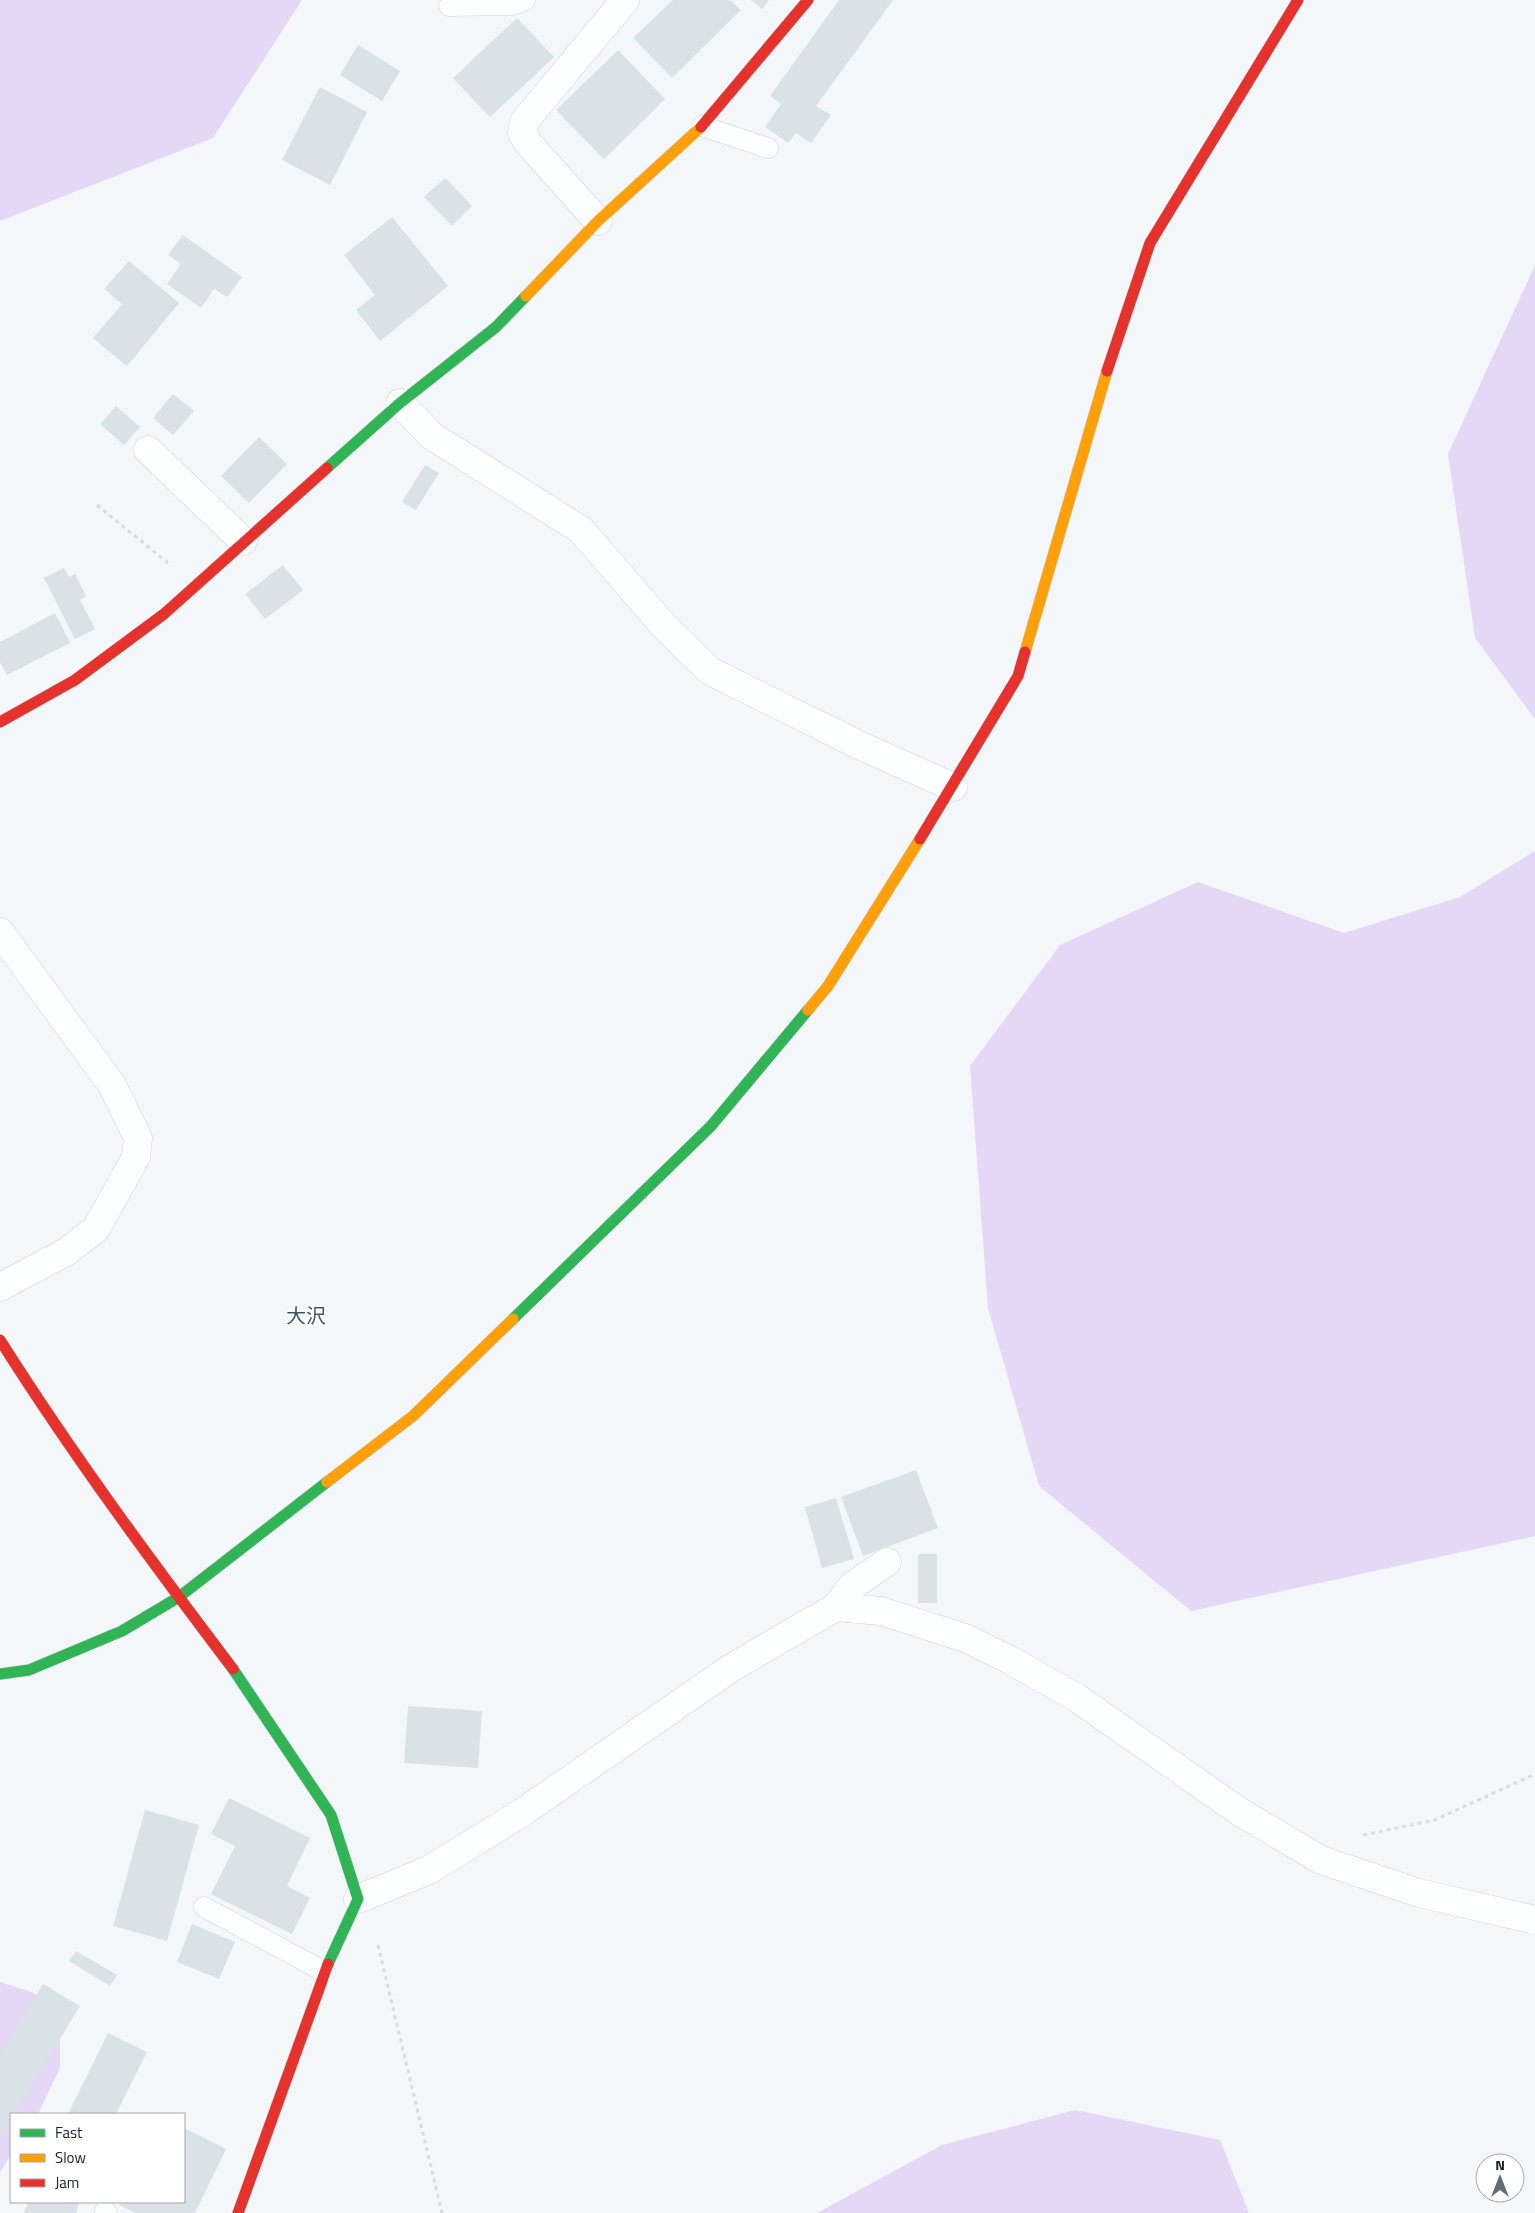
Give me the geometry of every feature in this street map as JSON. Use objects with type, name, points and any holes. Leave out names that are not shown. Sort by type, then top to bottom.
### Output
[{"type":"street","points":[[598,221],[528,143],[522,133],[524,122],[625,0]]},
{"type":"street","points":[[0,722],[75,680],[164,614],[400,403],[496,327],[598,221],[702,126],[808,0]]},
{"type":"street","points":[[0,1674],[28,1670],[122,1631],[179,1597],[413,1416],[710,1126],[828,986],[953,787],[1018,676],[1106,372],[1150,243],[1298,0]]},
{"type":"street","points":[[400,403],[432,436],[581,530],[664,626],[710,670],[861,746],[953,787]]},
{"type":"street","points":[[148,450],[244,541]]},
{"type":"street","points":[[0,932],[112,1085],[138,1138],[136,1157],[96,1229],[66,1252],[0,1287]]},
{"type":"street","points":[[0,1340],[42,1406],[130,1533],[246,1686],[331,1815],[354,1911]]},
{"type":"street","points":[[238,2213],[325,1972],[354,1911],[429,1870],[500,1827],[731,1668],[836,1607],[852,1586],[887,1562]]},
{"type":"street","points":[[836,1607],[881,1611],[966,1638],[1010,1660],[1077,1698],[1240,1812],[1321,1860],[1419,1894],[1535,1920]]},
{"type":"lane","points":[[449,6],[514,5],[525,0]]},
{"type":"lane","points":[[702,126],[768,148]]},
{"type":"lane","points":[[204,1907],[325,1972]]},
{"type":"path","points":[[97,505],[195,585]]},
{"type":"path","points":[[1359,1836],[1435,1820],[1535,1774]]},
{"type":"path","points":[[354,1911],[377,1940],[442,2213]]},
{"type":"shaded area","points":[[0,0],[302,0],[213,138],[0,221]]},
{"type":"shaded area","points":[[1535,265],[1535,719],[1475,638],[1448,454]]},
{"type":"shaded area","points":[[1535,851],[1535,1536],[1191,1611],[1039,1486],[988,1308],[970,1066],[1060,945],[1198,882],[1344,933],[1460,897]]},
{"type":"shaded area","points":[[0,1982],[35,1993],[60,2031],[60,2068],[38,2113],[10,2113],[10,2157],[0,2172]]},
{"type":"shaded area","points":[[1075,2110],[1220,2140],[1249,2213],[817,2213],[942,2145]]},
{"type":"building","points":[[673,0],[730,0],[741,10],[672,78],[633,38]]},
{"type":"building","points":[[751,0],[769,0],[762,9]]},
{"type":"building","points":[[839,0],[893,0],[816,106],[831,115],[811,143],[796,133],[788,143],[765,127],[781,104],[770,96]]},
{"type":"building","points":[[517,18],[554,57],[490,117],[453,78]]},
{"type":"building","points":[[358,45],[400,71],[382,101],[340,75]]},
{"type":"building","points":[[618,50],[665,99],[604,159],[556,110]]},
{"type":"building","points":[[320,87],[367,112],[330,185],[282,160]]},
{"type":"building","points":[[445,178],[472,206],[452,226],[424,197]]},
{"type":"building","points":[[392,217],[448,286],[380,341],[356,310],[375,295],[344,255]]},
{"type":"building","points":[[183,235],[242,277],[227,297],[214,289],[201,308],[167,284],[181,264],[168,255]]},
{"type":"building","points":[[129,261],[179,303],[127,366],[93,338],[122,304],[104,289]]},
{"type":"building","points":[[173,394],[194,411],[173,435],[153,418]]},
{"type":"building","points":[[116,406],[140,427],[124,445],[100,424]]},
{"type":"building","points":[[259,437],[287,464],[249,503],[221,476]]},
{"type":"building","points":[[425,465],[439,473],[416,510],[402,502]]},
{"type":"building","points":[[283,565],[303,590],[265,619],[245,594]]},
{"type":"building","points":[[64,568],[69,577],[75,574],[86,596],[80,600],[95,629],[75,639],[44,578]]},
{"type":"building","points":[[55,613],[70,643],[7,675],[0,662],[0,642]]},
{"type":"building","points":[[916,1470],[938,1528],[863,1556],[841,1497]]},
{"type":"building","points":[[836,1498],[854,1559],[822,1568],[805,1507]]},
{"type":"building","points":[[918,1554],[937,1554],[937,1603],[918,1603]]},
{"type":"building","points":[[408,1706],[482,1711],[478,1768],[404,1763]]},
{"type":"building","points":[[229,1798],[310,1838],[287,1886],[310,1898],[292,1934],[211,1894],[235,1846],[211,1834]]},
{"type":"building","points":[[145,1810],[199,1825],[167,1941],[113,1926]]},
{"type":"building","points":[[192,1924],[235,1942],[219,1979],[177,1962]]},
{"type":"building","points":[[76,1951],[117,1975],[110,1986],[69,1961]]},
{"type":"building","points":[[43,1984],[80,2006],[15,2113],[10,2113],[10,2120],[0,2137],[0,2055]]},
{"type":"building","points":[[108,2033],[147,2052],[116,2113],[68,2113]]},
{"type":"building","points":[[185,2128],[226,2149],[195,2213],[136,2213],[119,2205],[120,2203],[185,2203]]},
{"type":"building","points":[[28,2203],[79,2203],[76,2213],[24,2213]]},
{"type":"traffic: fast","points":[[327,468],[400,403],[496,327],[526,296]]},
{"type":"traffic: fast","points":[[513,1319],[711,1126],[808,1010]]},
{"type":"traffic: fast","points":[[0,1674],[29,1670],[122,1631],[179,1597],[327,1482]]},
{"type":"traffic: fast","points":[[233,1669],[331,1815],[358,1899],[328,1964]]},
{"type":"traffic: slow","points":[[526,296],[598,221],[701,127]]},
{"type":"traffic: slow","points":[[1025,652],[1107,371]]},
{"type":"traffic: slow","points":[[808,1010],[828,986],[920,839]]},
{"type":"traffic: slow","points":[[327,1482],[413,1416],[513,1319]]},
{"type":"traffic: jam","points":[[701,127],[808,0]]},
{"type":"traffic: jam","points":[[1107,371],[1150,243],[1298,0]]},
{"type":"traffic: jam","points":[[0,722],[75,680],[164,614],[327,468]]},
{"type":"traffic: jam","points":[[920,839],[1018,676],[1025,652]]},
{"type":"traffic: jam","points":[[0,1340],[55,1424],[113,1507],[233,1669]]},
{"type":"traffic: jam","points":[[238,2213],[328,1964]]},
{"type":"district","name":"大沢","points":[[306,1315]]}]
